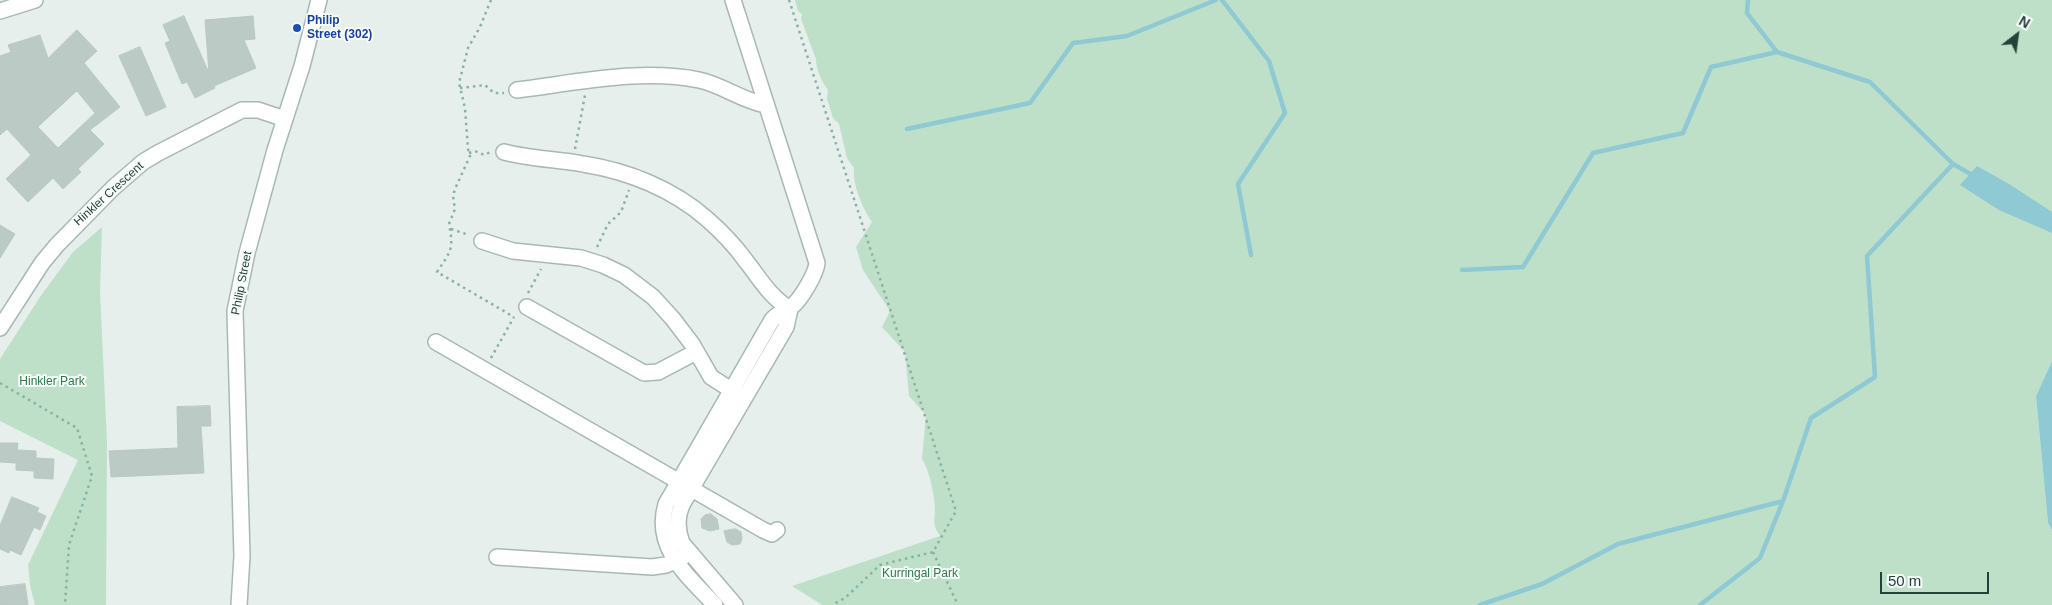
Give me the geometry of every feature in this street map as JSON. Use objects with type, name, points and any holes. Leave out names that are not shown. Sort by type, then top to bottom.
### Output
[{"type":"street","points":[[0,11],[35,0]]},
{"type":"street","name":"Philip Street","points":[[239,605],[242,556],[235,311],[247,253],[302,66],[319,0]]},
{"type":"street","points":[[715,605],[675,562],[664,540],[663,521],[666,504],[677,482],[786,327],[790,309],[798,300],[816,269],[817,263],[733,0]]},
{"type":"street","points":[[517,90],[644,75],[684,77],[711,83],[753,102],[766,105]]},
{"type":"street","name":"Hinkler Crescent","points":[[0,328],[42,263],[57,245],[89,211],[144,162],[242,110],[258,110],[285,119]]},
{"type":"street","points":[[504,152],[534,159],[600,166],[634,177],[666,191],[705,217],[731,242],[772,296],[790,309]]},
{"type":"street","points":[[482,241],[513,251],[570,256],[591,261],[624,275],[653,297],[673,319],[711,377],[738,394]]},
{"type":"street","points":[[526,307],[644,373],[658,372],[696,352]]},
{"type":"street","points":[[436,342],[770,534],[778,530]]},
{"type":"street","points":[[735,605],[689,553],[679,537],[678,523],[681,507],[738,394]]},
{"type":"street","points":[[497,557],[652,567],[675,562],[689,553]]},
{"type":"path","points":[[491,0],[480,27],[468,48],[459,83],[465,108],[470,157],[454,192],[455,209],[449,224],[452,248],[437,272],[514,317]]},
{"type":"path","points":[[789,0],[956,511],[932,552],[880,565],[845,598],[832,605]]},
{"type":"path","points":[[573,162],[587,82]]},
{"type":"path","points":[[460,88],[484,84],[496,94],[517,90]]},
{"type":"path","points":[[469,153],[475,151],[486,154],[498,150],[504,152]]},
{"type":"path","points":[[591,261],[608,224],[621,212],[634,177]]},
{"type":"path","points":[[450,229],[482,241]]},
{"type":"path","points":[[484,370],[506,330]]},
{"type":"path","points":[[0,383],[77,428],[92,476],[69,546],[65,605]]},
{"type":"path","points":[[932,552],[958,605]]},
{"type":"green space","name":"Kurringal Park","points":[[795,0],[2052,0],[2052,361],[2036,396],[2048,523],[2052,530],[2052,605],[822,605],[792,586],[940,536],[935,526],[935,504],[931,483],[922,459],[926,415],[909,396],[905,352],[882,327],[890,311],[863,270],[856,247],[872,222],[859,196],[854,168],[847,158],[839,124],[833,118],[827,99],[828,90],[818,72],[816,59],[801,19],[802,14],[798,11]]},
{"type":"green space","name":"Hinkler Park","points":[[102,227],[100,292],[107,443],[106,605],[35,605],[28,565],[78,460],[0,421],[0,359],[40,297],[73,252]]},
{"type":"water","points":[[1977,166],[2052,212],[2052,233],[1999,210],[1960,185]]},
{"type":"water","points":[[2052,361],[2052,530],[2048,523],[2036,396]]},
{"type":"building","points":[[184,16],[209,73],[205,20],[253,16],[255,39],[244,40],[256,68],[214,86],[215,88],[195,98],[187,82],[182,84],[165,43],[170,41],[163,25]]},
{"type":"building","points":[[77,30],[97,51],[84,63],[120,107],[90,130],[104,144],[78,169],[81,172],[63,189],[53,178],[28,202],[6,179],[31,155],[7,129],[0,135],[0,56],[11,52],[8,45],[40,35],[48,58]],"holes":[[[77,91],[95,113],[58,148],[38,127]]]},
{"type":"building","points":[[140,47],[166,107],[146,116],[119,56]]},
{"type":"building","points":[[0,225],[15,234],[0,258]]},
{"type":"building","points":[[210,406],[211,426],[201,426],[204,473],[111,477],[109,451],[178,448],[177,407]]},
{"type":"building","points":[[0,443],[18,443],[17,450],[36,451],[36,458],[54,459],[53,479],[34,478],[34,471],[16,470],[16,463],[0,462]]},
{"type":"building","points":[[12,497],[39,508],[37,512],[46,516],[40,530],[34,527],[21,555],[10,550],[9,553],[0,549],[0,526]]},
{"type":"building","points":[[711,514],[717,519],[719,529],[710,531],[702,528],[701,519],[705,515]]},
{"type":"building","points":[[736,529],[741,532],[742,539],[740,544],[732,545],[727,542],[724,531]]},
{"type":"building","points":[[25,584],[28,605],[0,605],[0,587]]},
{"type":"waterway","points":[[907,129],[1030,103],[1073,43],[1127,36],[1216,0]]},
{"type":"waterway","points":[[1222,0],[1269,61],[1285,113],[1238,184],[1251,255]]},
{"type":"waterway","points":[[1748,0],[1747,13],[1777,52]]},
{"type":"waterway","points":[[1462,270],[1523,267],[1593,153],[1683,133],[1711,67],[1777,52],[1870,82],[1953,164]]},
{"type":"waterway","points":[[1480,605],[1542,584],[1618,544],[1783,501],[1811,418],[1875,377],[1867,256],[1953,164],[1974,176]]},
{"type":"waterway","points":[[1700,605],[1760,558],[1783,501]]},
{"type":"place","name":"Philip Street (302)","points":[[297,28]]}]
